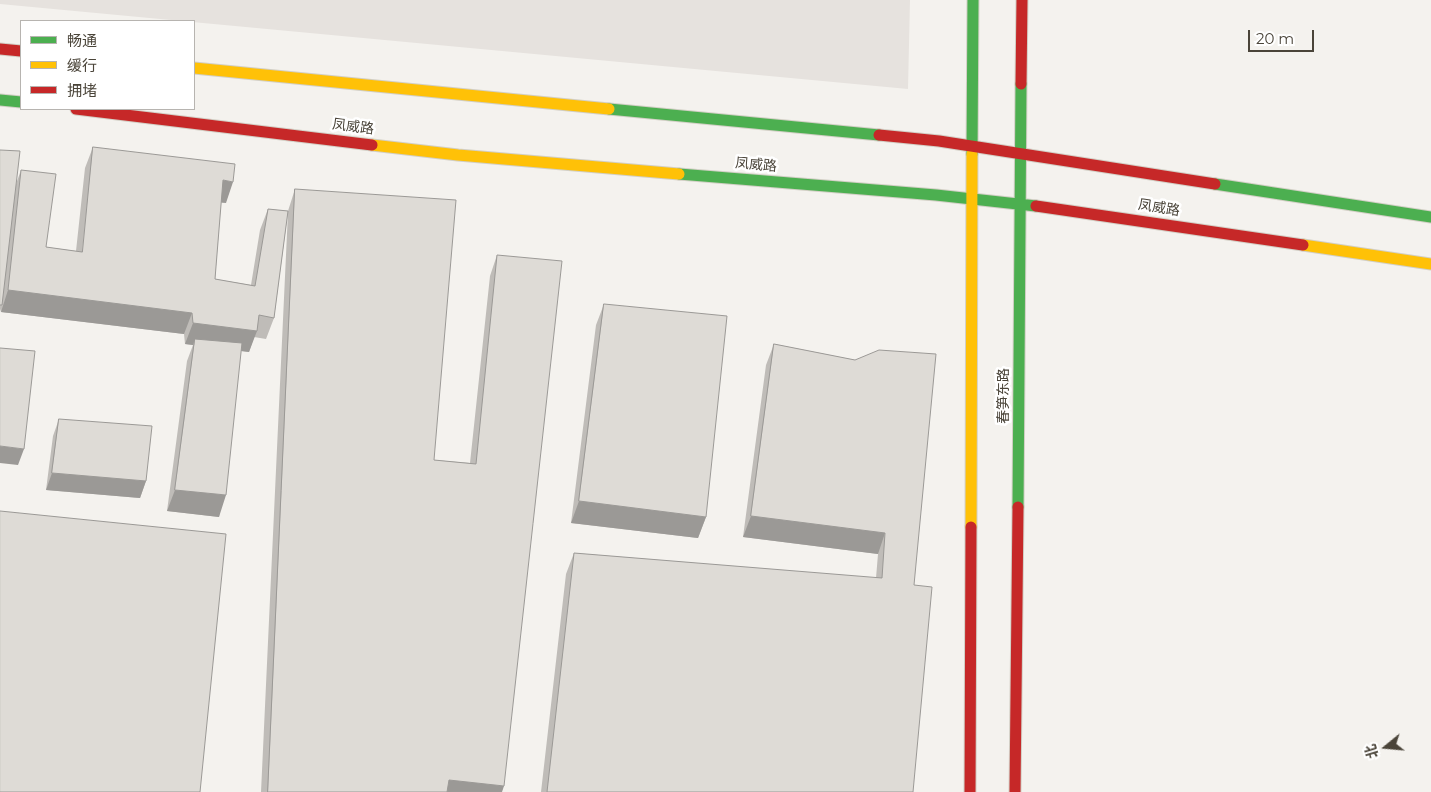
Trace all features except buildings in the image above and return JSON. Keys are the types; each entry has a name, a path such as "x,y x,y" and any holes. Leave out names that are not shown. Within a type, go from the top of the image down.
{"main road":[{"path":"970,792 973,0"},
{"name":"春笋东路","path":"1015,792 1022,0"},
{"path":"0,49 20,51"},
{"path":"195,68 929,140 1431,217"},
{"path":"0,100 20,102"},
{"name":"凤威路","path":"84,110 458,155 1020,204 1072,210 1431,264"}],"shaded area":[{"path":"0,0 910,0 908,89 195,22 195,20 171,20 0,4"}],"traffic: fast":[{"path":"972,154 973,0"},
{"path":"1018,507 1021,84"},
{"path":"0,100 20,102"},
{"path":"609,109 879,135"},
{"path":"679,174 936,195 1036,206"},
{"path":"1215,184 1431,217"}],"traffic: slow":[{"path":"195,68 609,109"},
{"path":"372,145 458,155 679,174"},
{"path":"971,527 972,154"},
{"path":"1303,245 1431,264"}],"traffic: jam":[{"path":"1021,84 1022,0"},
{"path":"0,49 20,51"},
{"path":"84,110 372,145"},
{"path":"879,135 939,141 1215,184"},
{"path":"1036,206 1303,245"},
{"path":"1015,792 1018,507"},
{"path":"970,792 971,527"}]}
